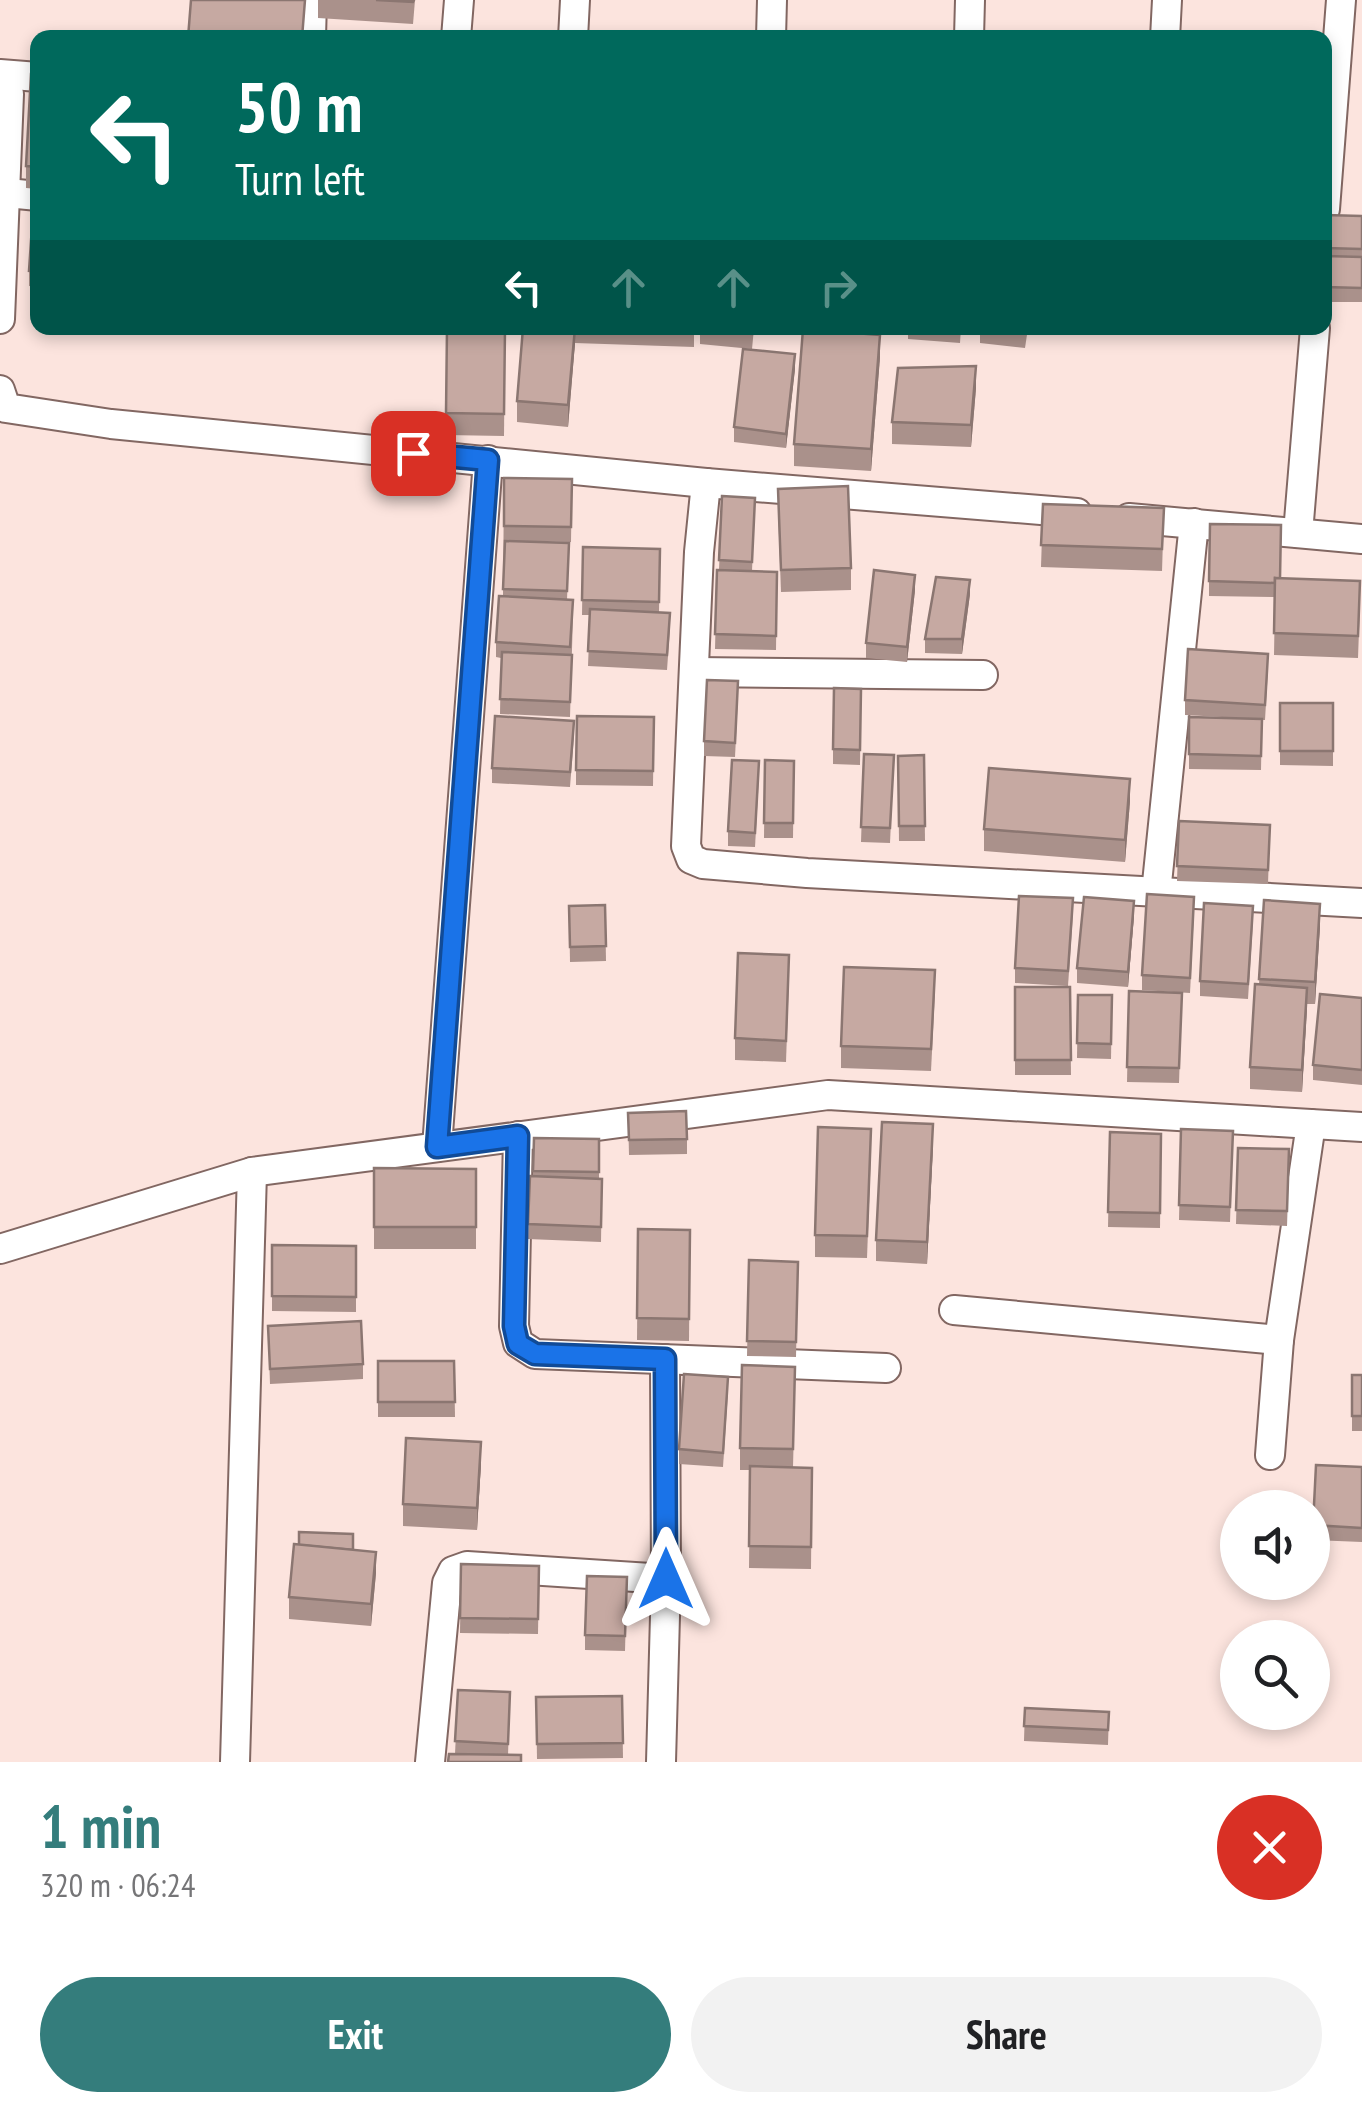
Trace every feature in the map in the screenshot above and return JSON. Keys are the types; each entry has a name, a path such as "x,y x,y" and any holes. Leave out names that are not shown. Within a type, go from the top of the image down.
{"street":[{"path":"311,30 312,0"},
{"path":"457,30 459,0"},
{"path":"573,30 574,0"},
{"path":"770,30 772,0"},
{"path":"969,30 970,0"},
{"path":"1165,30 1167,0"},
{"path":"1332,161 1340,106 1341,0"},
{"path":"0,74 30,76"},
{"path":"0,86 9,94 0,320"},
{"path":"7,193 30,195"},
{"path":"1298,533 1314,335"},
{"path":"2,406 110,424 706,483 1362,539"},
{"path":"437,1147 488,460"},
{"path":"706,483 699,552 686,846 691,859 704,864 807,872 1362,903"},
{"path":"1156,893 1194,523"},
{"path":"695,672 983,675"},
{"path":"0,1250 252,1172 828,1095 1362,1128"},
{"path":"1270,1455 1280,1340 1311,1124"},
{"path":"518,1136 514,1326 518,1344 535,1354 886,1368"},
{"path":"236,1762 252,1172"},
{"path":"954,1310 1280,1340"},
{"path":"661,1762 666,1579 665,1359"},
{"path":"430,1762 447,1583 453,1572 468,1566 666,1579"}],"building":[{"path":"191,0 305,0 303,30 189,30"},
{"path":"30,92 30,166 26,166"},
{"path":"1332,215 1362,216 1362,249 1332,248"},
{"path":"1332,256 1362,257 1362,288 1332,287"},
{"path":"447,335 505,335 504,414 446,413"},
{"path":"522,335 574,335 568,405 517,401"},
{"path":"803,335 880,335 871,449 794,444"},
{"path":"743,349 795,354 786,434 734,427"},
{"path":"976,366 971,425 892,422 898,368"},
{"path":"504,478 572,479 571,527 504,526"},
{"path":"848,486 851,568 781,570 778,489"},
{"path":"722,496 755,498 752,562 719,560"},
{"path":"1043,504 1164,508 1162,549 1041,545"},
{"path":"1210,524 1281,525 1280,579 1275,578 1275,583 1209,581"},
{"path":"505,541 569,543 567,591 503,589"},
{"path":"583,547 660,549 659,602 582,600"},
{"path":"717,570 777,572 776,636 715,634"},
{"path":"874,570 915,575 907,647 866,643"},
{"path":"936,577 970,580 962,639 925,639"},
{"path":"1275,578 1360,581 1358,636 1274,633"},
{"path":"499,596 573,600 570,647 496,642"},
{"path":"590,609 670,613 667,655 588,651"},
{"path":"1188,649 1268,654 1265,705 1185,700"},
{"path":"502,652 572,655 570,702 500,699"},
{"path":"707,680 738,681 735,743 704,741"},
{"path":"834,688 861,689 860,750 833,749"},
{"path":"1280,703 1333,703 1333,751 1280,751"},
{"path":"495,716 574,721 570,772 492,768"},
{"path":"577,716 654,717 653,771 576,770"},
{"path":"1189,717 1262,719 1261,756 1189,754"},
{"path":"864,754 894,755 890,828 861,827"},
{"path":"924,755 925,826 899,826 898,756"},
{"path":"732,760 759,761 755,833 728,831"},
{"path":"765,760 794,761 793,823 764,823"},
{"path":"989,768 1130,779 1125,840 984,829"},
{"path":"1179,821 1270,825 1268,870 1177,866"},
{"path":"1147,894 1194,897 1190,978 1142,975"},
{"path":"1019,896 1073,898 1068,971 1015,968"},
{"path":"1084,897 1134,901 1128,972 1077,968"},
{"path":"1264,900 1320,904 1315,982 1259,979"},
{"path":"1204,903 1253,906 1248,984 1200,981"},
{"path":"605,905 606,946 570,947 569,906"},
{"path":"738,953 789,955 786,1041 735,1038"},
{"path":"844,967 935,970 931,1049 841,1046"},
{"path":"1255,984 1307,988 1302,1070 1250,1067"},
{"path":"1015,987 1070,987 1071,1060 1015,1060"},
{"path":"1129,991 1182,993 1179,1068 1127,1067"},
{"path":"1320,994 1362,998 1362,1070 1313,1065"},
{"path":"1078,995 1112,995 1111,1044 1077,1043"},
{"path":"686,1111 687,1139 629,1140 628,1113"},
{"path":"882,1122 933,1124 927,1242 876,1240"},
{"path":"818,1127 871,1129 867,1236 815,1235"},
{"path":"1181,1129 1233,1131 1230,1207 1179,1205"},
{"path":"1110,1132 1161,1134 1160,1213 1108,1212"},
{"path":"534,1138 599,1139 599,1172 533,1171"},
{"path":"1238,1148 1289,1149 1287,1211 1236,1210"},
{"path":"374,1168 476,1169 476,1227 374,1227"},
{"path":"530,1176 602,1179 601,1227 528,1224"},
{"path":"638,1229 690,1230 689,1319 637,1318"},
{"path":"272,1245 356,1246 356,1297 272,1296"},
{"path":"749,1260 798,1262 796,1342 747,1341"},
{"path":"361,1321 363,1364 270,1369 268,1326"},
{"path":"378,1361 454,1361 455,1402 378,1402"},
{"path":"742,1365 795,1367 793,1449 740,1448"},
{"path":"684,1374 728,1377 723,1453 679,1449"},
{"path":"1352,1375 1362,1375 1362,1416 1352,1416"},
{"path":"406,1438 481,1442 477,1508 403,1504"},
{"path":"1316,1465 1362,1467 1362,1528 1330,1526 1330,1490 1315,1490"},
{"path":"750,1466 812,1468 811,1547 749,1546"},
{"path":"299,1532 353,1534 353,1550 299,1545"},
{"path":"294,1544 376,1552 371,1604 289,1597"},
{"path":"461,1564 539,1566 538,1619 460,1618"},
{"path":"587,1576 627,1577 625,1636 585,1635"},
{"path":"458,1690 510,1692 508,1744 455,1741"},
{"path":"622,1696 623,1743 537,1744 536,1697"},
{"path":"1025,1708 1109,1712 1108,1730 1024,1726"},
{"path":"449,1754 521,1755 521,1762 448,1762"}],"route":[{"path":"413,453 488,460 437,1147 518,1136 514,1326 518,1344 535,1354 665,1359 666,1579"}]}
